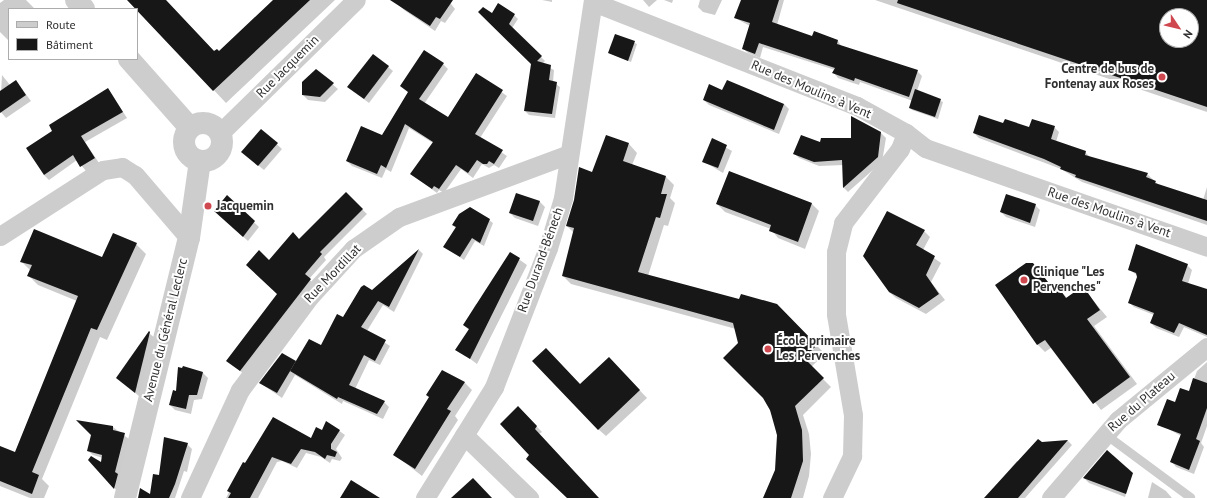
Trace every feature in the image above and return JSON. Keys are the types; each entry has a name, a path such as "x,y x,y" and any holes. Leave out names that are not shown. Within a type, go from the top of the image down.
{"street":[{"path":"76,0 83,8"},
{"name":"Rue Jacquemin","path":"220,133 356,0"},
{"name":"Rue des Moulins à Vent","path":"593,1 857,106 906,133 926,148 1207,247"},
{"name":"Rue Durand-Bénech","path":"425,498 494,386 548,248 563,198 593,1"},
{"path":"130,60 190,128"},
{"path":"206,124 220,133 222,140 218,153 207,161 194,159 185,148 186,134 190,128 206,124"},
{"path":"832,498 852,456 853,415 836,314 836,252 843,223 900,149 906,133"},
{"name":"Rue Mordillat","path":"190,498 240,390 310,296 353,249 398,217 569,154"},
{"name":"Avenue du Général Leclerc","path":"125,498 189,238 200,161"},
{"path":"1,232 103,170 122,167 135,176 189,238"},
{"name":"Rue du Plateau","path":"1051,498 1118,420 1207,347"},
{"path":"464,436 529,498"}],"lane":[{"path":"1105,434 1190,497"}],"building":[{"path":"127,0 166,0 214,51 217,49 219,51 273,0 310,0 213,91 138,12 138,8 135,8"},
{"path":"390,0 453,0 440,19 436,17 430,26"},
{"path":"741,0 779,0 772,22 812,36 814,31 838,40 837,44 918,70 909,97 855,78 854,81 832,73 835,68 759,43 755,54 742,49 750,23 734,18"},
{"name":"Centre de bus de Fontenay aux Roses","path":"898,0 1207,0 1207,107 897,3"},
{"path":"498,3 515,14 509,24 542,56 537,61 551,65 549,80 557,82 552,114 524,111 531,64 478,12 483,7 492,13"},
{"path":"615,34 635,41 628,61 608,53"},
{"path":"424,50 444,63 419,99 448,117 476,73 503,90 475,134 503,150 494,164 489,161 487,164 483,164 477,160 468,173 456,165 439,189 434,186 432,189 410,174 433,142 405,124 386,168 381,165 377,174 346,161 361,126 382,135 408,92 400,86"},
{"path":"373,54 389,66 364,99 347,87"},
{"path":"316,69 334,83 320,97 302,95 302,82"},
{"path":"16,80 26,95 0,113 0,91"},
{"path":"727,80 784,104 774,130 703,100 709,84 722,90"},
{"path":"108,88 123,112 81,136 95,158 80,167 73,155 44,175 26,148 52,131 49,125"},
{"path":"915,89 941,99 935,117 909,108"},
{"path":"979,115 1003,123 1005,119 1029,127 1032,119 1055,126 1051,139 1086,151 1085,155 1148,173 1146,177 1156,181 1155,183 1207,200 1207,221 1075,177 1076,175 1060,169 1061,167 1044,159 973,133"},
{"path":"851,116 881,132 878,157 843,188 842,160 814,162 793,154 801,135 820,142 821,138 851,138"},
{"path":"261,129 278,143 258,166 241,152"},
{"path":"606,135 629,143 623,161 666,176 661,194 667,194 660,218 656,217 638,272 739,299 741,294 777,304 817,345 804,358 824,378 795,406 802,430 803,461 791,498 763,498 775,470 777,435 770,410 763,398 723,358 738,343 733,323 562,276 574,228 566,226 574,200 579,167 592,172"},
{"path":"712,138 727,145 718,168 702,162"},
{"path":"729,171 812,203 798,242 769,231 771,225 716,204"},
{"path":"346,192 363,209 320,252 322,254 305,274 311,279 240,371 226,361 277,294 246,265 259,250 269,260 293,232 299,239"},
{"path":"516,193 540,201 533,221 509,213"},
{"path":"1006,194 1036,204 1030,223 1000,212"},
{"path":"227,195 255,221 243,237 214,211"},
{"path":"470,207 490,219 480,243 472,238 460,257 443,247 456,227 452,225 459,214"},
{"path":"887,211 925,230 916,245 935,256 926,275 939,294 919,308 889,292 863,256"},
{"path":"34,229 102,257 113,233 137,243 97,330 91,328 32,472 39,475 32,494 0,481 0,446 15,452 78,296 27,276 32,265 20,262"},
{"path":"1136,244 1188,264 1182,281 1207,289 1207,335 1179,323 1174,333 1150,323 1154,313 1128,303 1137,277 1136,273 1128,270"},
{"path":"419,249 389,307 378,301 361,327 386,340 375,361 364,355 349,385 385,401 377,414 338,397 337,399 290,371 309,339 321,345 337,314 343,317 361,287 364,285 372,290"},
{"path":"510,252 520,258 470,359 455,350 469,329 463,325"},
{"path":"1026,263 1033,263 1052,287 1056,284 1066,298 1083,286 1100,310 1087,319 1130,377 1093,404 1045,340 1037,345 995,285"},
{"path":"149,331 150,332 135,393 116,378"},
{"path":"546,348 580,384 609,357 640,390 598,430 532,361"},
{"path":"282,353 296,361 277,393 259,383"},
{"path":"183,366 203,372 197,395 189,395 186,409 169,405 173,390 176,391 178,367 182,368"},
{"path":"442,370 465,382 447,409 451,411 415,469 393,455 429,397 426,395"},
{"path":"1193,378 1207,383 1207,408 1196,439 1200,441 1189,470 1170,462 1181,434 1157,425 1167,399 1175,402 1180,388 1189,391"},
{"path":"518,406 537,426 535,429 599,498 567,498 526,459 529,455 500,424"},
{"path":"273,417 311,438 316,427 322,430 326,421 340,430 331,444 331,449 337,452 335,457 327,455 325,459 315,452 301,449 291,464 272,457 250,498 228,498 231,493 227,491 243,462 245,463"},
{"path":"76,420 113,426 113,430 125,433 115,472 118,474 114,489 88,460 91,456 101,462 102,455 87,451 91,435"},
{"path":"164,437 188,443 175,484 169,498 138,498 140,488 150,494 153,474 159,475"},
{"path":"1038,439 1042,442 1068,440 1018,498 984,498"},
{"path":"1107,450 1133,473 1126,494 1083,478"},
{"path":"473,478 492,498 451,498"},
{"path":"351,480 380,498 340,498"}],"place":[{"name":"Centre de bus de Fontenay aux Roses","path":"1162,77"},
{"name":"Jacquemin","path":"208,206"},
{"name":"Clinique \"Les Pervenches\"","path":"1024,280"},
{"name":"École primaire Les Pervenches","path":"768,349"}]}
